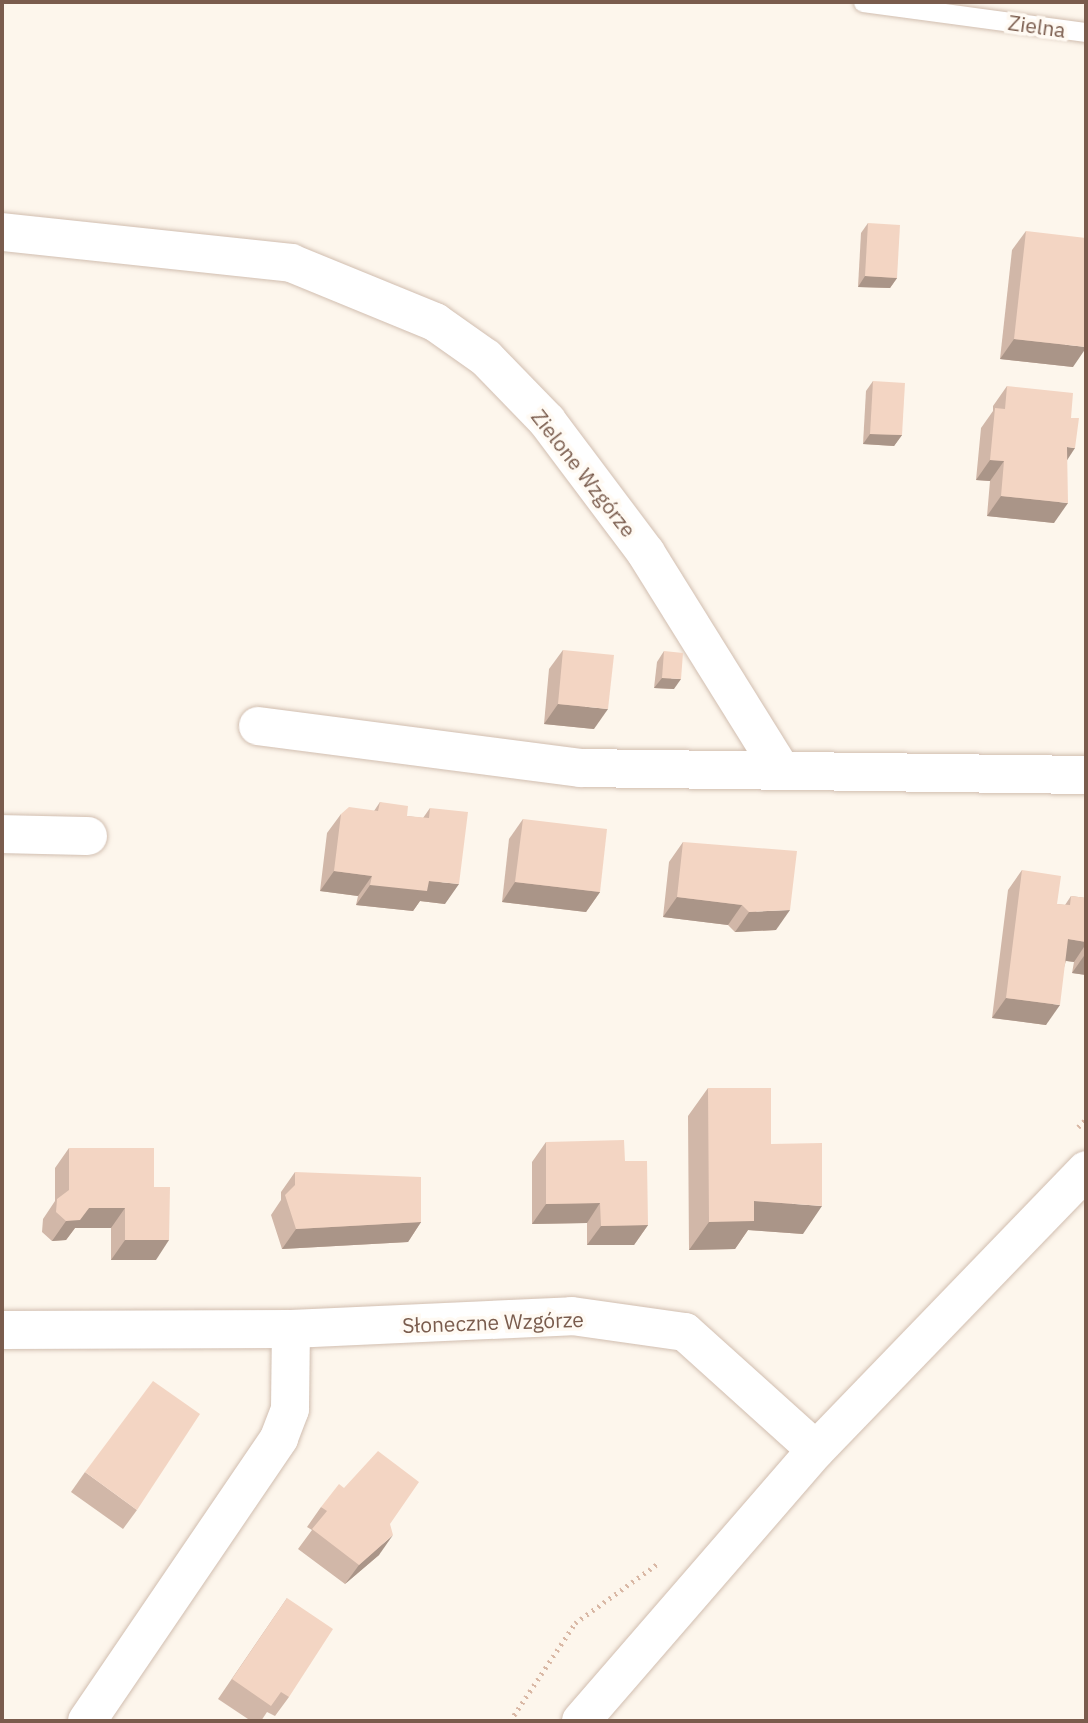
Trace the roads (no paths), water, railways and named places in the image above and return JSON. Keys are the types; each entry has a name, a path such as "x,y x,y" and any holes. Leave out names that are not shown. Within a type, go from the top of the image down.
{"street":[{"name":"Zielone Wzgórze","path":"2,232 291,263 435,322 486,358 547,421 646,554 780,768"},
{"path":"258,726 580,768 780,768 1086,775"},
{"path":"2,834 88,835"},
{"path":"582,1721 816,1450 1086,1170"},
{"name":"Słoneczne Wzgórze","path":"2,1331 291,1329 572,1316 685,1332 816,1450"},
{"path":"87,1721 279,1438 290,1409 291,1329"}],"lane":[{"name":"Zielna","path":"863,2 1086,32"}]}
